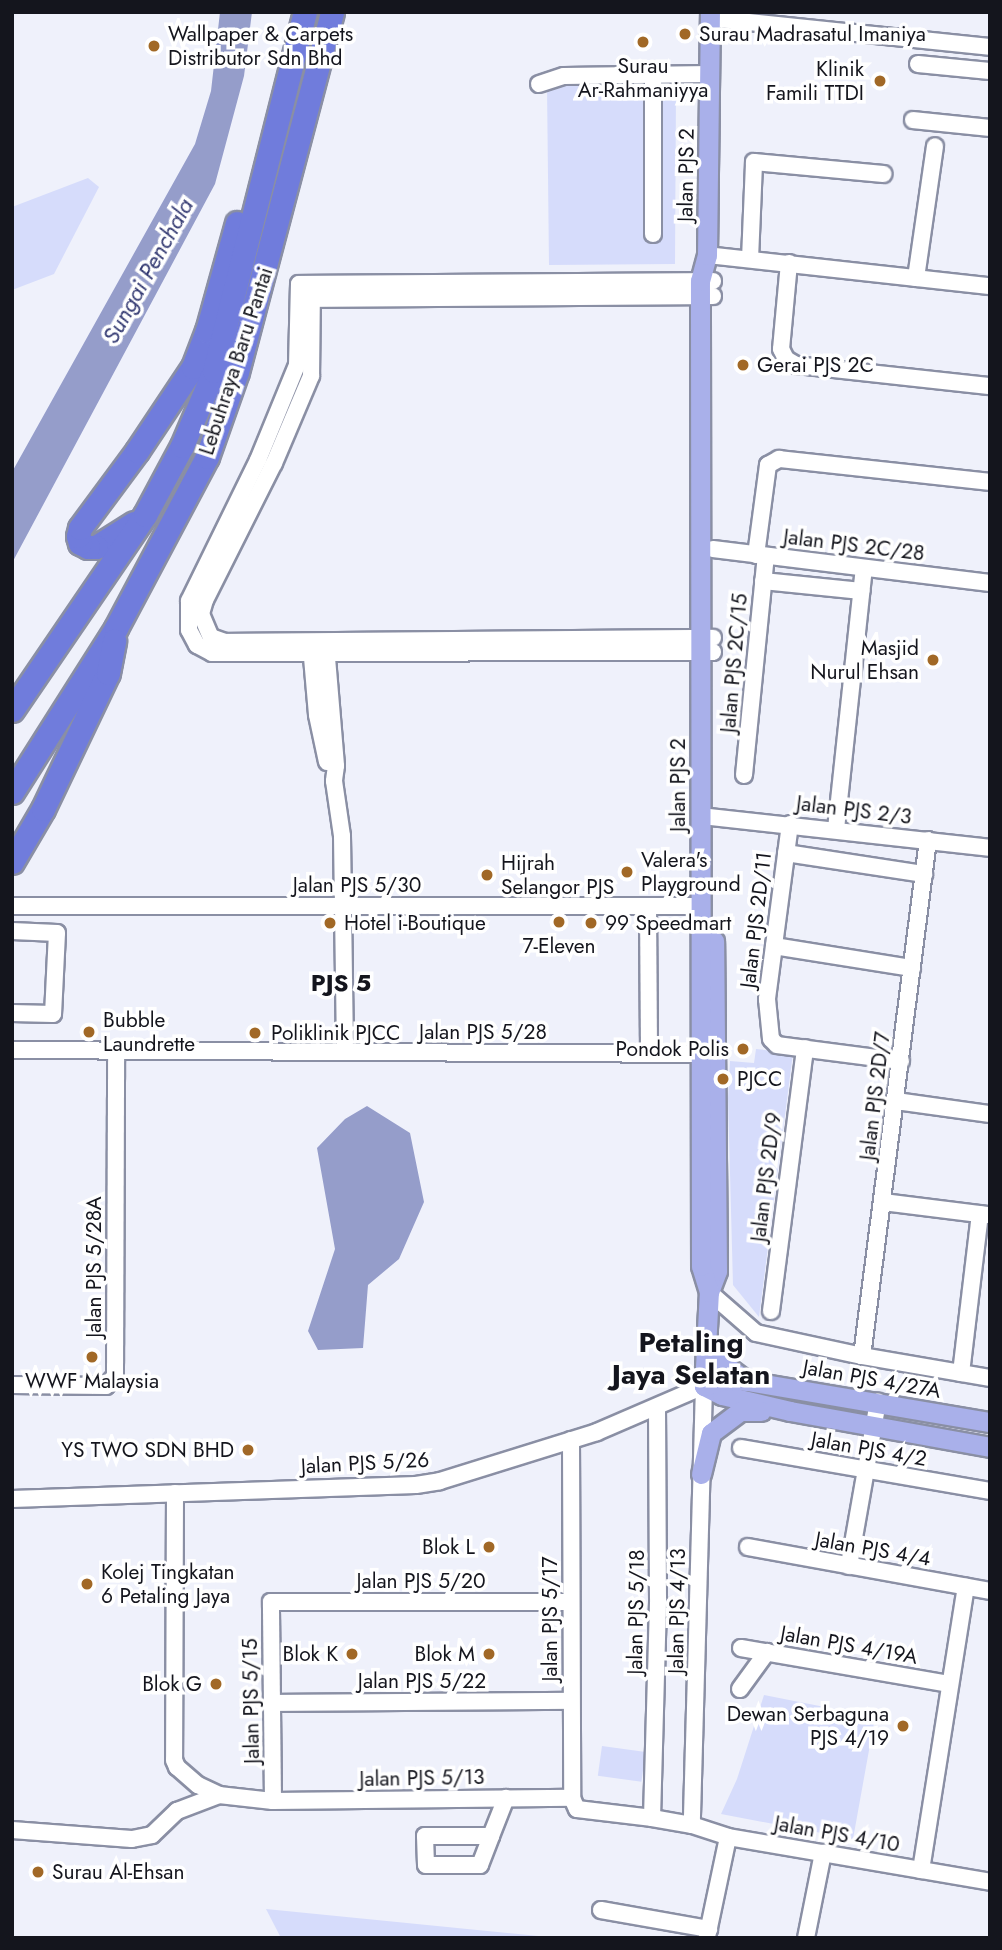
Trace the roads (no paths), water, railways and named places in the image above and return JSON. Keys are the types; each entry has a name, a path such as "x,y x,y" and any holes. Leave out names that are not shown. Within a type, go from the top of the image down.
{"highway":[{"name":"Lebuhraya Baru Pantai","path":"12,710 145,516 182,446 214,371 302,12"},
{"path":"145,516 96,547 88,547 78,536 80,528 130,462 193,367 207,331 302,12"},
{"name":"Lebuhraya Baru Pantai","path":"12,792 117,628 207,457 237,372 332,12"},
{"path":"12,862 43,809 108,673 117,628"}],"main road":[{"name":"Jalan PJS 2","path":"703,1392 709,1292 701,1266 701,906 707,816 706,289 710,15"},
{"name":"Jalan PJS 2","path":"706,289 713,550 707,645"},
{"path":"707,816 717,1270 709,1292"},
{"path":"706,1341 721,1362 747,1381"},
{"name":"Jalan PJS 4/27A","path":"703,1392 724,1380 747,1381 990,1422"},
{"path":"703,1392 790,1411 990,1447"},
{"path":"701,1474 710,1433 732,1416 740,1411 790,1411"}],"street":[{"path":"710,15 990,47"},
{"path":"918,64 990,71"},
{"path":"539,84 564,76 710,74"},
{"path":"653,75 653,234"},
{"path":"913,120 990,128"},
{"path":"916,278 935,146"},
{"path":"750,259 754,162 883,174"},
{"path":"707,255 990,286"},
{"path":"789,263 781,349 786,359 796,365 990,386"},
{"path":"706,289 307,294 296,365 258,460 188,601 189,630 197,645 212,653 318,648 707,645"},
{"name":"Jalan PJS 2C/15","path":"744,775 763,581 761,555 768,465 779,459 990,482"},
{"name":"Jalan PJS 2C/28","path":"713,550 990,583"},
{"path":"836,829 864,568"},
{"path":"763,581 861,591"},
{"path":"318,648 342,836 345,1052"},
{"name":"Jalan PJS 2/3","path":"707,816 990,848"},
{"name":"Jalan PJS 2D/11","path":"790,824 774,946 768,1021 771,1039 777,1045 804,1048"},
{"name":"Jalan PJS 2D/7","path":"862,1356 928,840"},
{"path":"786,853 924,874"},
{"name":"Jalan PJS 5/30","path":"12,906 701,906"},
{"path":"648,906 649,1054"},
{"path":"12,931 57,933 53,1014 12,1013"},
{"path":"774,946 912,968"},
{"path":"804,1048 901,1061"},
{"name":"Jalan PJS 2D/9","path":"771,1311 804,1048"},
{"name":"Jalan PJS 5/28","path":"12,1050 701,1054"},
{"name":"Jalan PJS 5/28A","path":"12,1385 106,1386 115,1376 116,1051"},
{"path":"896,1101 990,1114"},
{"path":"883,1202 985,1215 961,1373"},
{"path":"709,1292 756,1333 862,1356 990,1378"},
{"name":"Jalan PJS 5/26","path":"12,1499 115,1498 175,1493 416,1485 440,1481 571,1440 703,1392"},
{"name":"Jalan PJS 4/13","path":"685,1824 703,1392"},
{"path":"849,1566 878,1402"},
{"name":"Jalan PJS 5/18","path":"652,1818 658,1598 657,1408"},
{"name":"Jalan PJS 5/17","path":"571,1440 572,1798"},
{"name":"Jalan PJS 4/2","path":"741,1448 990,1491"},
{"path":"175,1493 174,1759 177,1767 198,1785 219,1795"},
{"name":"Jalan PJS 4/4","path":"748,1548 990,1591"},
{"path":"921,1870 966,1587"},
{"name":"Jalan PJS 5/20","path":"271,1602 571,1602"},
{"name":"Jalan PJS 5/15","path":"271,1602 274,1801"},
{"name":"Jalan PJS 4/19A","path":"741,1648 950,1684"},
{"path":"740,1689 767,1652"},
{"name":"Jalan PJS 5/22","path":"273,1703 571,1701"},
{"path":"12,1830 132,1839 152,1835 177,1811 219,1795"},
{"name":"Jalan PJS 5/13","path":"219,1795 274,1801 572,1798"},
{"path":"491,1836 506,1798"},
{"name":"Jalan PJS 4/10","path":"572,1798 577,1809 652,1818 685,1824 728,1837 990,1882"},
{"path":"601,1910 708,1933 728,1837"},
{"path":"806,1938 823,1853"}],"water":[{"name":"Sungai Penchala","path":"220,12 252,12 244,76 215,184 12,563 12,472 195,144 211,91"},
{"path":"367,1106 410,1133 424,1202 399,1259 368,1285 363,1348 318,1350 308,1331 335,1249 317,1148 345,1119"}],"place":[{"name":"Surau Madrasatul Imaniya","path":"685,34"},
{"name":"Surau Ar-Rahmaniyya","path":"643,42"},
{"name":"Wallpaper & Carpets Distributor Sdn Bhd","path":"154,46"},
{"name":"Klinik Famili TTDI","path":"880,81"},
{"name":"Gerai PJS 2C","path":"743,365"},
{"name":"Masjid Nurul Ehsan","path":"933,660"},
{"name":"Valera's Playground","path":"627,872"},
{"name":"Hijrah Selangor PJS","path":"487,875"},
{"name":"7-Eleven","path":"559,922"},
{"name":"Hotel i-Boutique","path":"330,923"},
{"name":"99 Speedmart","path":"591,923"},
{"name":"Bubble Laundrette","path":"89,1032"},
{"name":"Poliklinik PJCC","path":"255,1033"},
{"name":"Pondok Polis","path":"743,1049"},
{"name":"PJCC","path":"723,1079"},
{"name":"WWF Malaysia","path":"92,1357"},
{"name":"YS TWO SDN BHD","path":"248,1450"},
{"name":"Blok L","path":"489,1547"},
{"name":"Kolej Tingkatan 6 Petaling Jaya","path":"87,1584"},
{"name":"Blok K","path":"352,1654"},
{"name":"Blok M","path":"489,1654"},
{"name":"Blok G","path":"216,1684"},
{"name":"Dewan Serbaguna PJS 4/19","path":"903,1726"},
{"name":"Surau Al-Ehsan","path":"38,1872"}],"district":[{"name":"PJS 5","path":"341,983"},
{"name":"Petaling Jaya Selatan","path":"691,1359"}]}
